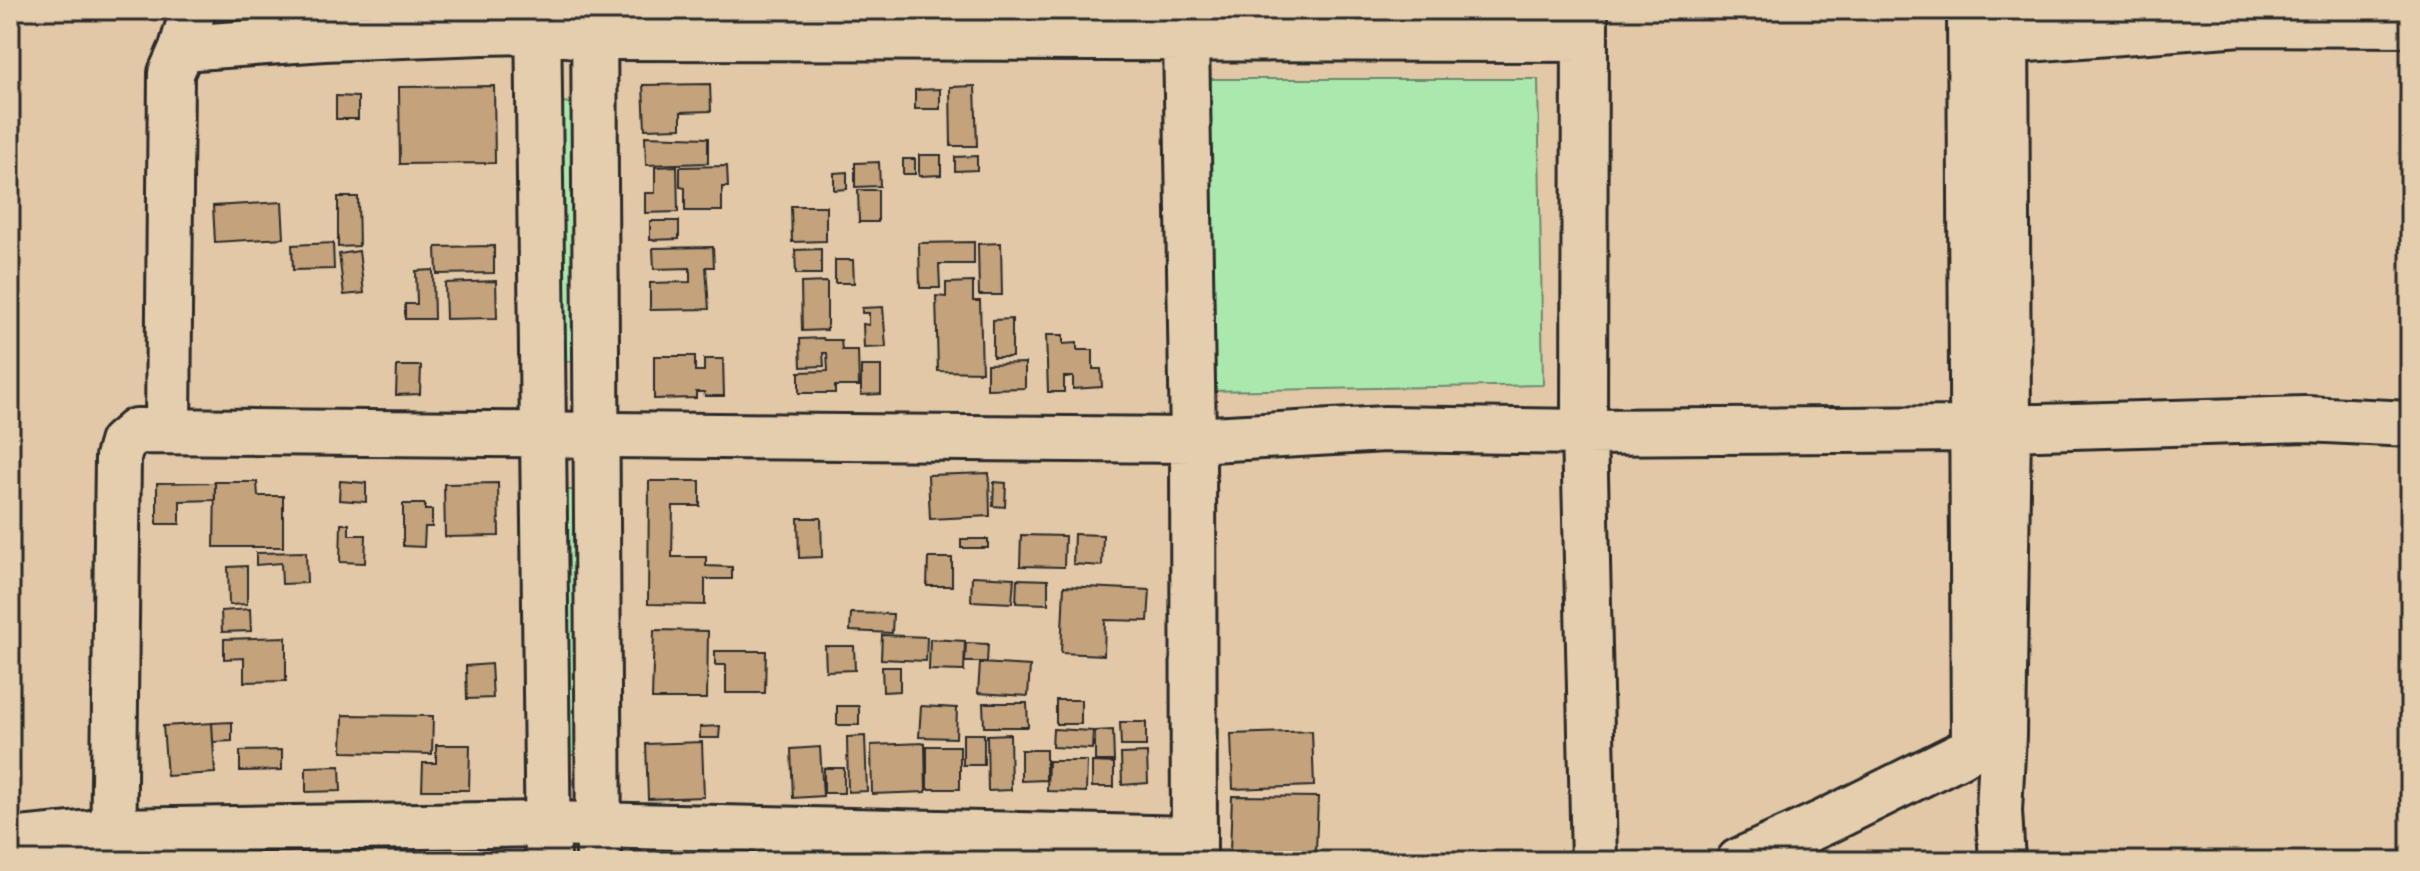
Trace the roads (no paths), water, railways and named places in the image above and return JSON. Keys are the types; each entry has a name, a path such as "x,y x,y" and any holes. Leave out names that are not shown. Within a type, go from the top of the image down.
{"street":[{"path":"538,20 548,843"},
{"path":"168,430 171,73 187,29 324,38 538,20 594,24 1186,38 1585,25 1584,432 1594,861"},
{"path":"594,24 599,844"},
{"path":"2002,861 1999,811 2004,720 1990,429 1988,26 2410,24"},
{"path":"10,841 113,846 548,843 1194,850 1193,440 1186,38"},
{"path":"113,846 118,457 122,443 136,431 1193,440 1385,429 1584,432 1990,429 2306,419 2410,424"},
{"path":"1990,429 1974,748 1999,811"},
{"path":"1739,861 1974,748"}]}
